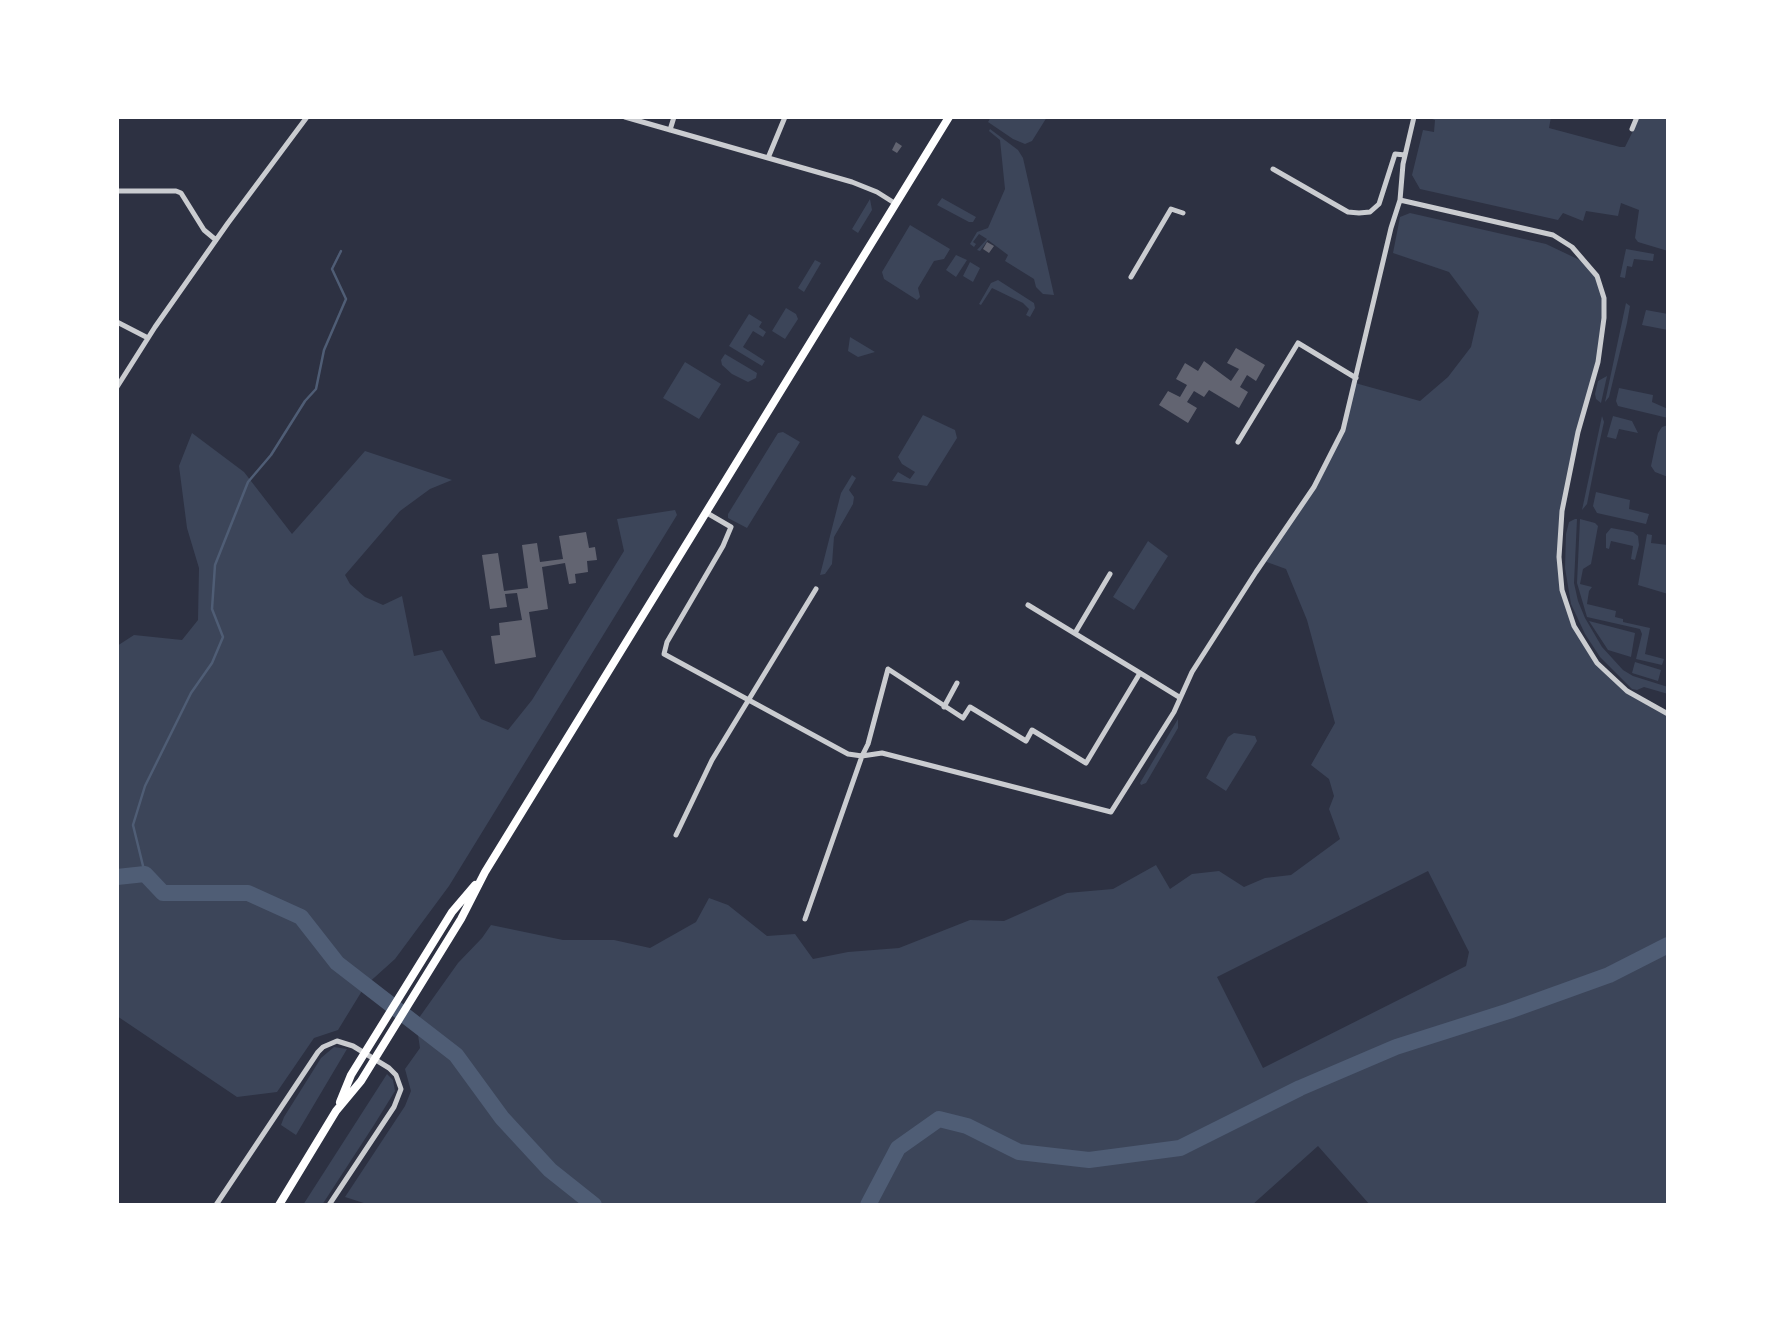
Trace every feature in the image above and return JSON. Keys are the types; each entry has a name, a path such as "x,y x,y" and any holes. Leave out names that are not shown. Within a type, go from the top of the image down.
{"main road":[{"path":"279,1205 336,1111 361,1081 461,919 485,872 949,117"},
{"path":"336,1111 351,1075 452,912 485,872"}],"street":[{"path":"117,387 216,240 307,117"},
{"path":"625,117 852,182 877,192 896,204"},
{"path":"670,130 674,117"},
{"path":"768,158 785,117"},
{"path":"707,513 732,527 667,642 664,654 848,754 862,756 881,753 1111,812 1174,712 1179,697 1249,583 1314,487 1343,430 1400,200 1405,155 1414,117"},
{"path":"1632,129 1637,117"},
{"path":"1273,169 1348,212 1370,212 1379,204 1395,154 1405,155"},
{"path":"117,191 181,193 204,230 216,240"},
{"path":"1400,200 1562,239 1582,256 1597,276 1604,298 1604,318 1598,362 1578,432 1562,511 1559,558 1562,590 1574,626 1597,663 1627,691 1668,714"},
{"path":"1130,277 1171,209 1183,213"},
{"path":"117,322 148,338"},
{"path":"1238,442 1298,343 1356,378"},
{"path":"1075,634 1110,574"},
{"path":"676,835 712,760 816,589"},
{"path":"1028,605 1179,697"},
{"path":"805,919 878,712 888,669 963,718 970,707 1026,741 1032,730 1086,763 1140,673"},
{"path":"944,707 957,683"},
{"path":"216,1205 318,1052 337,1041 353,1046 389,1068 396,1075 401,1090 394,1107 329,1205"}],"shaded area":[{"path":"991,117 1047,117 1032,141 1025,144 988,122"},
{"path":"1426,117 1551,117 1549,128 1625,147 1639,119 1668,117 1668,251 1638,242 1635,238 1639,210 1621,203 1618,216 1586,211 1583,221 1563,213 1558,220 1420,189 1412,175 1423,130 1434,132 1435,120"},
{"path":"990,129 1018,150 1023,158 1054,295 1043,294 1036,287 1034,279 1005,261 1008,255 988,240 980,251 977,250 987,239 979,234 973,242 976,244 974,247 970,244 977,232 988,228 1005,189 1000,140"},
{"path":"942,198 976,217 973,222 937,205"},
{"path":"870,199 872,210 858,233 852,229"},
{"path":"1410,213 1546,244 1588,264 1602,290 1602,339 1568,480 1560,537 1562,590 1574,626 1590,654 1618,684 1668,714 1668,1205 1370,1205 1318,1146 1252,1205 370,1205 345,1197 405,1106 411,1091 405,1069 420,1048 416,1022 458,963 491,925 563,940 614,940 650,948 696,922 709,898 728,905 767,936 795,934 813,959 848,952 899,948 970,920 1004,921 1067,893 1113,889 1156,865 1170,889 1192,874 1219,871 1244,887 1265,878 1291,875 1340,839 1329,809 1334,796 1329,779 1311,765 1335,723 1307,620 1286,569 1264,561 1314,487 1343,430 1355,383 1420,401 1448,377 1471,347 1479,312 1449,272 1393,253 1400,217","holes":["1428,871 1469,952 1466,966 1263,1068 1217,977"]},
{"path":"910,225 950,249 944,259 934,261 918,288 920,297 917,300 884,279 882,272"},
{"path":"1626,249 1654,254 1653,261 1634,259 1632,267 1627,266 1625,278 1620,277"},
{"path":"956,255 967,260 956,277 946,270"},
{"path":"815,260 821,263 804,292 798,288"},
{"path":"970,262 980,268 973,282 963,276"},
{"path":"998,280 1034,303 1035,308 1030,317 1026,315 1029,309 1023,303 992,288 981,305 979,304 991,283"},
{"path":"1626,303 1630,306 1627,323 1609,397 1605,402"},
{"path":"786,308 796,314 798,319 785,339 772,331"},
{"path":"1646,310 1668,314 1668,330 1642,325"},
{"path":"749,314 762,322 759,327 766,332 763,337 753,331 743,347 765,361 762,366 729,346"},
{"path":"850,337 875,352 858,357 848,351"},
{"path":"725,354 757,373 756,378 748,382 732,374 722,365 721,360"},
{"path":"685,362 721,384 699,419 663,398"},
{"path":"1607,376 1601,403 1595,394 1598,381"},
{"path":"1619,388 1653,395 1652,402 1668,409 1668,418 1618,406 1616,401"},
{"path":"923,415 955,430 957,438 927,486 892,481 898,472 910,479 915,472 902,464 898,457"},
{"path":"1602,416 1604,422 1587,504 1582,510"},
{"path":"1613,416 1632,421 1638,433 1619,429 1616,439 1607,437"},
{"path":"1668,425 1668,477 1655,472 1651,466 1658,433 1662,427"},
{"path":"783,432 800,442 747,528 728,518 728,514 778,433"},
{"path":"192,433 244,472 292,534 365,451 452,480 430,489 400,511 345,575 350,584 365,597 383,605 402,596 414,656 442,650 481,719 508,730 532,700 624,551 617,519 675,510 677,515 449,886 395,959 365,986 338,1030 314,1038 277,1092 237,1097 117,1016 117,646 134,635 182,640 198,620 199,568 187,528 179,466"},
{"path":"852,475 856,478 849,490 854,497 853,504 834,537 832,564 825,574 820,575 841,493"},
{"path":"1596,492 1630,500 1629,509 1649,514 1646,524 1597,513 1593,506"},
{"path":"1575,519 1574,583 1585,618 1602,647 1623,670 1668,687 1668,694 1644,687 1632,689 1600,657 1585,634 1571,604 1565,568 1566,534 1569,522"},
{"path":"1580,519 1598,526 1591,564 1583,569 1580,584 1592,587 1587,604 1616,611 1615,617 1623,619 1623,622 1650,628 1645,654 1664,659 1662,665 1636,659 1642,634 1640,629 1587,617 1577,583"},
{"path":"1611,528 1633,532 1638,536 1639,545 1635,560 1631,559 1633,546 1611,541 1609,549 1606,548 1606,534"},
{"path":"1647,534 1652,535 1651,543 1668,545 1668,594 1638,585"},
{"path":"1148,541 1168,556 1134,610 1113,597"},
{"path":"1589,621 1635,633 1631,657 1608,650"},
{"path":"1635,662 1661,670 1658,681 1632,673"},
{"path":"1178,719 1178,728 1146,783 1141,785 1140,783"},
{"path":"1234,733 1255,736 1257,741 1226,791 1206,778 1228,737"},
{"path":"334,1047 347,1049 296,1135 281,1125 284,1117 321,1058"},
{"path":"387,1074 393,1080 395,1091 374,1125 322,1205 303,1205"}],"building":[{"path":"896,142 902,146 897,153 892,150"},
{"path":"987,242 994,246 989,253 983,249"},
{"path":"1236,348 1265,365 1256,381 1247,375 1240,387 1248,392 1239,408 1209,390 1204,397 1194,391 1187,402 1197,408 1188,423 1159,405 1168,391 1180,397 1187,385 1176,379 1185,363 1198,371 1204,361 1231,381 1239,369 1227,363"},
{"path":"586,532 589,548 595,547 597,560 587,561 588,572 575,574 576,583 569,584 565,563 542,567 548,609 529,612 536,657 495,664 491,636 500,635 499,623 522,620 517,593 505,594 507,607 490,609 482,555 498,553 504,591 528,588 522,545 537,543 540,562 563,559 559,536"}],"waterway":[{"path":"145,874 133,825 145,786 191,693 212,663 223,637 212,609 215,565 248,482 271,455 305,401 316,389 324,350 346,299 332,269 341,251"},
{"path":"117,877 145,874 163,893 248,893 301,917 337,963 456,1055 502,1118 550,1170 594,1205"},
{"path":"868,1205 898,1148 939,1119 967,1126 1019,1152 1089,1160 1180,1148 1300,1088 1396,1047 1609,975 1668,945"}]}
